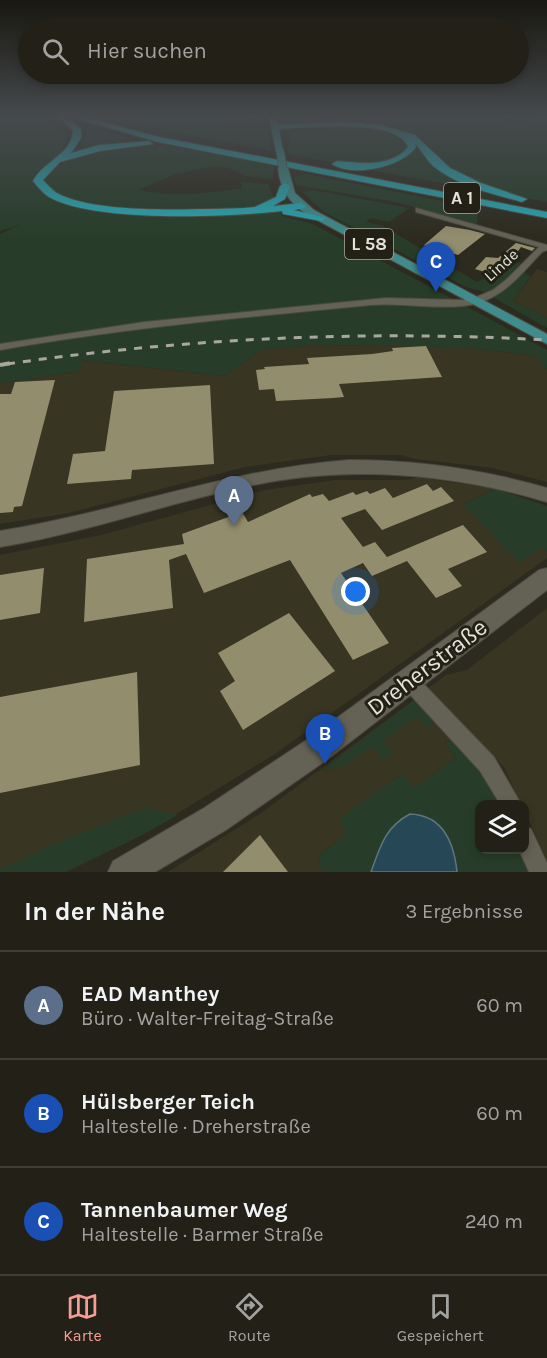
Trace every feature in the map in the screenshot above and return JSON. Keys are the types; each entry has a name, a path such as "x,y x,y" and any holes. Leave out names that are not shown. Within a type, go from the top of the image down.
{"highway":[{"path":"62,157 39,176 40,186 60,200 76,205 163,213 300,205"},
{"path":"57,161 71,157"},
{"name":"A 1","path":"246,157 547,215"},
{"name":"A 1","path":"281,157 547,207"},
{"path":"293,159 375,165 401,157"},
{"path":"429,157 451,173 490,189 536,202"},
{"path":"262,208 280,199 285,186"},
{"path":"262,208 318,217"}],"main road":[{"path":"281,157 285,186"},
{"name":"L 58","path":"285,186 300,205 318,217 547,340"}],"street":[{"name":"Linde","path":"419,210 547,247"},
{"name":"Linde","path":"0,347 115,330 395,300 447,306 488,297 505,287 539,250 547,247"},
{"path":"0,539 72,526 230,484 333,467 366,466 441,470 508,483 547,495"},
{"name":"Dreherstraße","path":"124,872 224,813 409,681 547,577"},
{"path":"409,681 487,764 509,800"},
{"path":"529,846 540,872"}],"shaded area":[{"path":"537,269 547,272 547,318 513,301"},
{"path":"318,345 464,347 537,356 547,369 547,482 493,468 415,459 401,455 331,455 245,467 69,513 0,524 0,383 80,371 82,360 224,376 263,349"},
{"path":"418,477 496,489 463,504 542,547 547,551 547,558 275,754 142,835 66,872 0,872 0,555 101,535 265,490 335,480 408,480"},
{"path":"547,608 547,861 529,821 529,800 519,800 504,767 426,690 446,675 467,670"},
{"path":"414,700 455,739 445,743 456,758 413,789 402,774 339,819 347,834 321,853 318,864 324,872 168,872 261,813"}],"green space":[{"path":"0,157 60,157 57,166 76,157 231,157 274,165 274,175 270,179 246,176 231,169 214,166 176,174 138,190 190,194 242,188 241,182 268,184 282,216 313,224 547,350 547,369 537,356 464,347 318,345 263,349 224,376 83,360 80,371 0,383 0,234 20,225 0,231"},
{"path":"302,157 398,157 386,162 370,164"},
{"path":"427,157 438,167 464,181 501,194 354,167 380,166 405,158"},
{"path":"437,157 547,157 547,202 507,193 480,183"},
{"path":"306,174 477,208 477,224 395,202 296,185 294,177"},
{"path":"313,190 409,208 389,222 371,218 366,222 383,226 477,282 520,262 526,274 531,276 513,301 547,318 547,328 482,291 466,287 324,212 302,192"},
{"path":"496,489 547,506 547,551 542,547 520,563 463,504"},
{"path":"414,700 429,713 433,723 428,729 417,717 383,740 393,753 383,760 374,746 345,765 322,770"},
{"path":"455,739 501,800 475,800 475,854 524,854 532,872 324,872 318,864 321,853 347,834 338,819 402,774 414,788 456,758 445,743"},
{"path":"145,808 178,815 66,872 0,872 0,869 54,844"}],"water":[{"path":"410,814 431,819 445,832 453,851 457,872 371,872 389,831"}],"building":[{"path":"446,226 485,234 458,255 424,245"},
{"path":"516,243 535,248 532,251 521,247 508,265 502,263 491,274 475,269 486,257 498,258"},
{"path":"426,346 442,377 339,384 344,397 333,398 276,401 274,389 259,390 256,370 265,369 264,367 309,364 307,358 372,354 393,351 392,348"},
{"path":"55,380 22,506 14,507 13,512 0,513 0,394 11,394 15,382"},
{"path":"210,385 214,464 132,470 131,479 67,484 73,454 105,451 114,391"},
{"path":"427,484 433,491 441,487 454,501 382,530 365,509 341,518 363,547 375,542 387,557 463,525 487,552 448,569 462,586 436,598 407,561 372,576 363,563 341,573 389,643 353,660 290,560 204,593 186,554 169,560 173,608 84,622 87,559 184,544 182,534 242,512 248,522 310,494 312,497 323,494 329,501 353,492 356,495 367,491 370,494 385,488 393,498"},
{"path":"44,568 40,613 0,620 0,575"},
{"path":"289,613 335,671 243,730 220,691 235,681 218,653"},
{"path":"137,672 140,765 0,793 0,697"},
{"path":"260,835 288,872 223,872"}],"railway":[{"path":"7,364 142,348 277,338 412,336 547,340"},
{"path":"0,365 17,362"}],"place":[{"name":"Tannenbaumer Weg","path":"436,292"},
{"name":"EAD Manthey","path":"234,526"},
{"name":"Hülsberger Teich","path":"325,764"}]}
